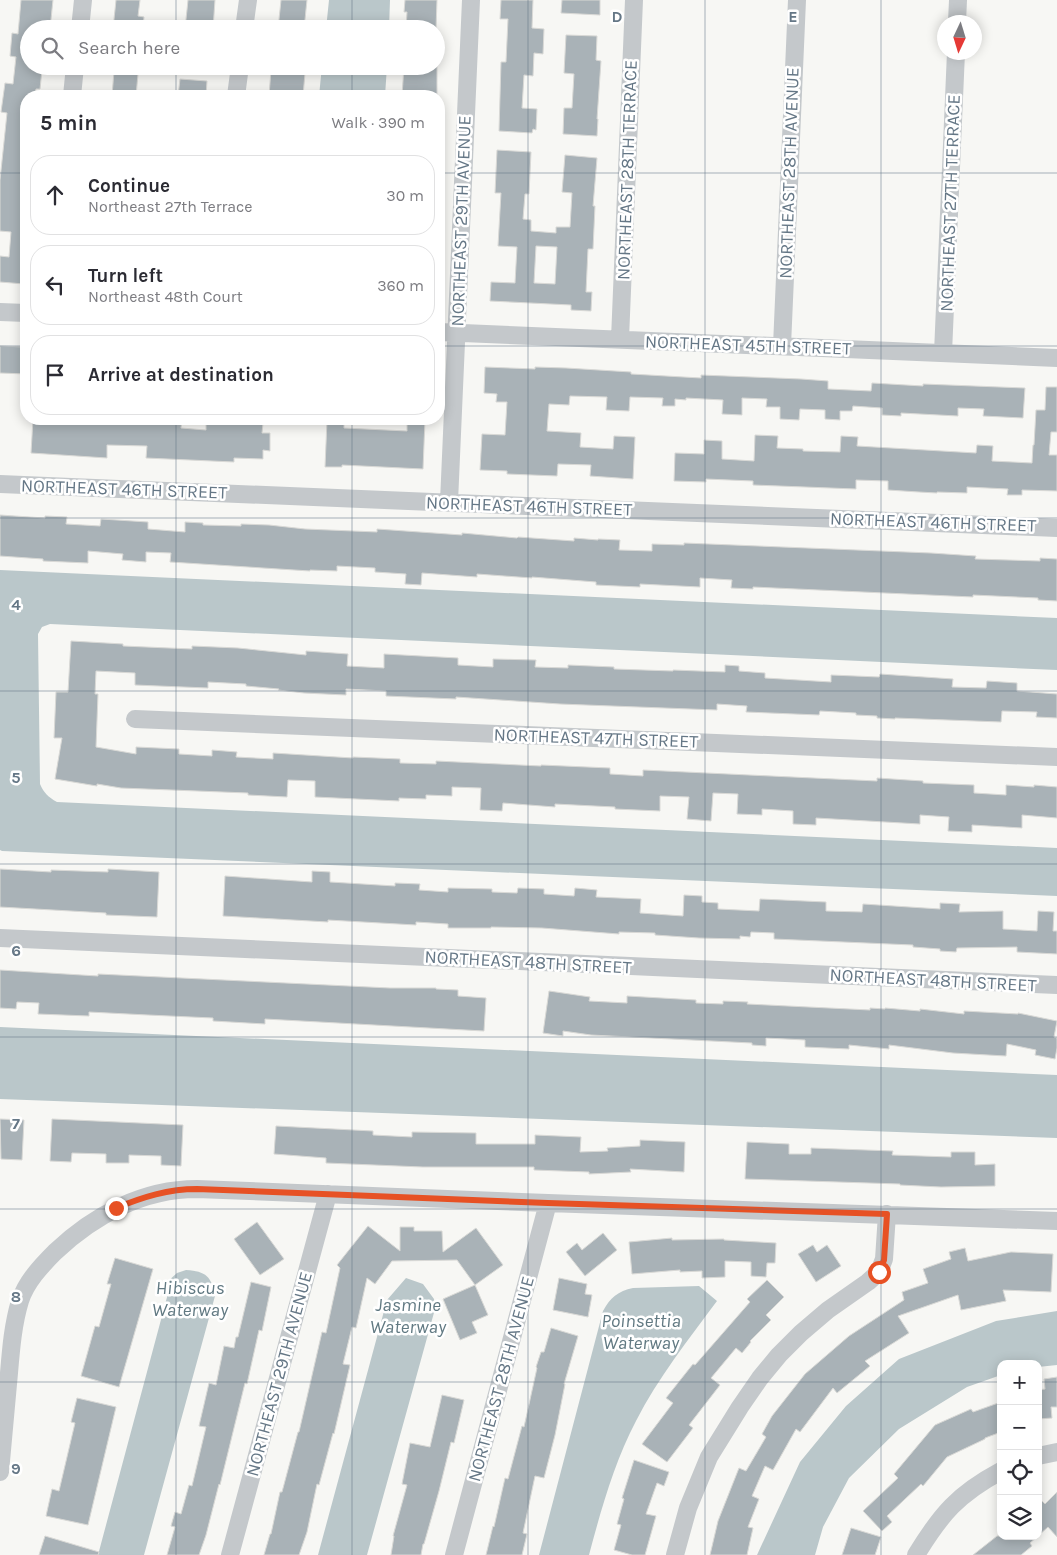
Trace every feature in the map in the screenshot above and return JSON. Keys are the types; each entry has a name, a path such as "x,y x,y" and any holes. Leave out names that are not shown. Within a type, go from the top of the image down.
{"street":[{"path":"81,20 83,0"},
{"path":"245,20 248,0"},
{"name":"NORTHEAST 29TH AVENUE","path":"449,502 470,0"},
{"name":"NORTHEAST 28TH TERRACE","path":"620,339 634,0"},
{"name":"NORTHEAST 28TH AVENUE","path":"782,346 797,0"},
{"path":"957,15 958,0"},
{"name":"NORTHEAST 27TH TERRACE","path":"943,353 956,60"},
{"path":"73,90 75,75"},
{"path":"237,90 239,75"},
{"path":"0,312 20,313"},
{"name":"NORTHEAST 45TH STREET","path":"445,332 1057,358"},
{"name":"NORTHEAST 46TH STREET","path":"0,484 1057,528"},
{"name":"NORTHEAST 47TH STREET","path":"135,719 1057,757"},
{"name":"NORTHEAST 48TH STREET","path":"0,938 1057,985"},
{"path":"0,1472 14,1324 20,1300 35,1273 74,1235 94,1220 116,1208 162,1192 197,1189 1057,1220"},
{"name":"NORTHEAST 29TH AVENUE","path":"230,1555 328,1194"},
{"name":"NORTHEAST 28TH AVENUE","path":"454,1555 548,1203"},
{"path":"675,1555 688,1508 709,1457 760,1378 801,1333 879,1272 884,1260 887,1214"},
{"path":"916,1555 933,1526 953,1503 980,1482 997,1473"}],"water":[{"path":"329,0 390,0 389,20 327,20"},
{"path":"321,75 386,75 385,90 320,90"},
{"path":"0,570 1057,618 1057,670 50,624 42,627 38,634 40,784 43,790 57,802 1057,848 1057,896 2,851 0,850"},
{"path":"0,1027 1057,1075 1057,1138 0,1099"},
{"name":"Hibiscus Waterway","path":"186,1270 199,1272 207,1276 212,1284 215,1296 144,1555 98,1555 170,1286 167,1282 177,1273"},
{"name":"Jasmine Waterway","path":"406,1278 423,1284 434,1299 435,1309 367,1555 318,1555 387,1300"},
{"name":"Poinsettia Waterway","path":"699,1286 717,1301 664,1374 636,1421 628,1437 603,1504 589,1555 539,1555 603,1311 612,1299 628,1289"},
{"path":"1057,1311 1057,1365 1042,1367 1042,1360 997,1360 997,1376 967,1387 899,1429 849,1478 823,1527 815,1555 757,1555 800,1462 846,1406 899,1359 996,1321"}],"building":[{"path":"21,0 53,0 51,20 20,20 20,75 41,75 40,89 20,90 20,284 0,282 0,256 9,257 11,232 0,231 0,180 7,113 1,112 5,83 13,84 16,57 10,56 12,33 18,34"},
{"path":"116,0 140,0 138,16 144,17 144,20 114,20"},
{"path":"188,0 215,0 214,20 186,20"},
{"path":"281,0 307,0 305,20 279,20"},
{"path":"405,0 437,0 436,20 407,20 407,12 404,12"},
{"path":"501,0 533,0 532,28 544,29 543,54 534,53 533,76 524,75 522,108 537,109 536,130 533,129 532,133 499,131 501,62 506,62 508,19 500,19"},
{"path":"562,0 600,0 600,15 561,13"},
{"path":"566,35 597,36 596,60 601,61 597,136 563,134 564,108 572,108 574,74 564,73"},
{"path":"114,75 138,75 137,90 112,90"},
{"path":"271,75 305,75 304,90 269,90"},
{"path":"403,75 437,75 437,90 402,90"},
{"path":"180,79 207,81 206,90 179,90"},
{"path":"497,150 531,152 529,194 525,194 523,219 531,220 531,231 556,233 556,227 570,227 572,193 562,192 565,155 597,158 593,206 595,206 593,249 588,249 586,292 592,292 591,311 571,310 571,305 490,301 491,282 515,283 517,247 498,246 501,193 495,193","holes":["536,246 557,247 555,284 534,283"]},
{"path":"0,346 20,347 20,374 0,373"},
{"path":"485,367 566,368 701,378 701,375 801,379 828,381 828,389 871,391 872,383 1025,388 1023,418 983,416 984,409 958,408 958,416 901,413 901,416 882,415 882,408 853,406 852,411 840,411 840,420 825,419 825,410 800,409 799,420 780,419 780,407 766,407 767,399 742,398 742,415 722,414 723,400 675,399 675,406 662,406 663,398 630,397 629,411 606,410 607,397 570,396 569,405 549,404 547,431 581,433 580,447 613,449 614,436 635,437 633,479 590,476 591,465 558,464 557,476 507,474 507,471 480,470 482,434 505,435 507,402 496,402 497,394 484,393"},
{"path":"1046,387 1057,387 1057,432 1051,432 1049,455 1057,455 1057,491 1022,490 1022,495 1007,495 1008,489 967,487 967,493 937,493 888,490 888,481 856,480 856,489 753,485 753,481 706,479 706,482 674,481 675,453 704,454 704,440 722,441 722,459 754,461 755,435 778,436 777,448 803,449 803,451 840,452 841,436 858,437 857,446 976,453 977,445 993,446 992,461 1032,463 1036,410 1045,410"},
{"path":"33,425 181,425 181,428 206,430 206,425 263,425 262,433 270,433 270,451 263,450 263,459 234,458 234,462 146,458 147,446 107,445 107,458 31,453"},
{"path":"327,425 344,425 344,428 407,431 407,425 425,425 423,469 342,465 342,467 325,467"},
{"path":"0,515 45,518 45,516 67,517 66,524 100,526 101,519 148,522 148,529 185,532 185,522 203,523 203,525 269,525 305,529 377,532 377,529 462,535 462,533 574,541 574,538 620,540 619,550 652,551 652,544 684,545 684,543 931,553 976,556 975,559 1040,561 1040,558 1057,559 1057,601 1038,600 1038,598 973,595 973,597 753,587 753,589 731,588 732,580 700,578 700,587 640,584 640,587 596,585 596,582 532,577 477,574 477,577 422,573 421,585 405,584 406,574 375,572 375,568 337,566 337,571 310,571 170,562 171,553 146,552 146,562 122,560 123,554 88,551 88,563 43,561 43,559 0,556"},
{"path":"71,641 123,644 123,646 192,649 192,646 238,648 306,655 306,651 348,654 347,666 384,668 384,654 458,658 458,665 493,667 493,659 536,660 535,667 568,668 568,665 673,671 725,672 725,665 739,666 739,671 765,673 765,678 831,682 831,675 879,677 880,674 953,679 952,687 986,688 987,681 1017,683 1017,691 1057,694 1057,718 1036,717 1037,712 1002,711 1001,722 895,719 856,715 856,713 820,711 819,715 746,712 747,706 717,704 717,710 560,704 456,697 456,699 386,696 386,691 346,689 346,695 304,693 246,686 246,684 208,682 208,688 135,685 135,673 96,671 95,694 98,694 96,747 136,754 136,747 179,749 179,754 212,756 212,750 237,752 236,757 273,759 273,753 400,759 400,763 436,764 436,761 610,768 610,774 643,776 643,770 877,781 877,778 923,781 923,783 974,785 974,793 1006,795 1006,785 1034,787 1034,785 1057,787 1057,818 1022,815 1022,828 972,825 972,832 948,831 949,817 920,815 920,824 816,818 816,825 793,824 793,811 762,809 762,815 737,814 738,794 713,793 711,821 687,819 689,797 660,796 660,811 615,809 615,807 555,804 555,807 503,803 502,811 480,810 481,788 452,787 452,796 426,795 426,799 399,798 399,801 315,797 315,781 288,780 287,797 248,795 248,793 121,788 55,779 62,738 54,738 56,692 68,692"},
{"path":"0,869 51,872 51,870 108,872 108,869 159,872 157,917 0,907"},
{"path":"312,871 330,872 330,882 395,886 395,883 420,884 419,890 448,892 448,888 492,889 492,892 517,893 518,888 544,889 544,894 574,896 575,888 597,890 596,897 641,899 640,913 683,916 684,895 702,896 702,902 718,903 718,909 759,911 760,899 826,902 826,911 862,912 863,904 940,909 940,903 960,904 959,912 1003,911 1003,929 1037,931 1038,911 1054,912 1053,931 1057,931 1057,954 1017,952 1017,947 957,948 956,952 913,947 913,945 774,939 774,933 751,932 750,937 740,936 740,939 699,938 655,935 655,933 619,932 619,934 542,928 448,928 448,924 416,922 416,925 223,916 225,876 312,882"},
{"path":"0,970 98,976 98,974 458,990 458,996 486,998 484,1031 265,1019 265,1024 213,1021 213,1018 89,1012 89,1016 38,1014 39,1003 17,1002 16,1009 0,1008"},
{"path":"549,991 590,997 589,1001 627,1003 627,996 696,1000 696,1003 723,1004 723,1001 748,1002 747,1004 870,1010 870,1008 885,1008 920,1011 920,1009 964,1014 964,1011 1018,1013 1057,1021 1054,1037 1057,1038 1057,1048 1055,1059 1035,1055 1036,1050 1007,1044 1006,1056 953,1053 889,1045 889,1049 849,1045 849,1049 805,1047 805,1040 766,1038 766,1046 752,1045 752,1043 591,1035 563,1031 563,1036 543,1033"},
{"path":"0,1119 24,1120 22,1160 1,1159"},
{"path":"52,1119 183,1125 181,1166 161,1165 161,1156 129,1155 129,1163 106,1163 106,1154 72,1153 71,1162 50,1161"},
{"path":"276,1126 373,1131 373,1135 412,1137 412,1132 476,1133 476,1144 535,1144 535,1135 581,1137 580,1152 608,1151 607,1148 640,1146 640,1140 685,1142 684,1172 630,1169 631,1172 589,1174 589,1172 534,1170 534,1167 423,1167 326,1163 326,1158 274,1154"},
{"path":"747,1142 789,1144 789,1154 811,1154 811,1148 893,1151 892,1155 951,1157 951,1152 975,1152 975,1165 995,1164 995,1186 941,1187 745,1179"},
{"path":"257,1222 284,1259 260,1275 234,1239"},
{"path":"368,1226 400,1251 400,1227 414,1227 414,1231 442,1231 443,1252 476,1228 503,1265 475,1285 457,1260 392,1261 375,1284 367,1278 356,1328 352,1327 343,1364 350,1365 334,1434 319,1485 317,1484 307,1532 299,1555 264,1555 271,1534 280,1492 282,1492 299,1432 322,1332 326,1333 340,1268 337,1265"},
{"path":"603,1233 617,1250 585,1276 566,1252 577,1243 582,1250"},
{"path":"672,1238 672,1240 724,1239 776,1243 775,1263 767,1263 766,1277 751,1276 751,1262 725,1261 725,1277 702,1278 702,1271 680,1272 680,1270 632,1274 629,1242"},
{"path":"813,1245 817,1252 827,1245 841,1266 816,1282 798,1254"},
{"path":"965,1248 968,1261 1011,1252 1053,1254 1051,1292 1003,1290 1006,1301 961,1310 958,1295 898,1316 909,1333 865,1361 870,1366 837,1393 833,1388 800,1432 796,1429 773,1470 765,1466 752,1496 759,1499 748,1527 753,1528 747,1555 710,1555 718,1521 739,1468 746,1471 766,1437 762,1434 772,1416 805,1374 849,1336 904,1300 902,1292 928,1283 923,1269 951,1259 949,1252"},
{"path":"115,1258 153,1269 119,1387 81,1376 95,1326 99,1327 111,1284 107,1284"},
{"path":"559,1278 587,1284 585,1294 592,1295 588,1317 553,1310"},
{"path":"767,1280 784,1297 766,1315 771,1320 750,1341 742,1353 736,1348 711,1378 720,1385 689,1425 693,1428 667,1462 642,1444 673,1403 666,1398 693,1364 695,1365 750,1302 747,1299"},
{"path":"251,1282 271,1287 262,1331 259,1330 247,1384 245,1383 206,1535 199,1555 167,1555 175,1527 171,1526 175,1512 181,1514 189,1485 192,1486 206,1427 199,1426 209,1383 216,1385 224,1346 234,1348"},
{"path":"475,1285 488,1315 472,1322 477,1333 460,1340 443,1299"},
{"path":"551,1328 578,1336 564,1384 555,1435 544,1478 535,1476 523,1533 527,1534 522,1555 486,1555 505,1478 508,1479 522,1426 524,1427 536,1367 541,1352 544,1352"},
{"path":"1057,1377 1057,1407 1051,1407 1052,1418 1042,1419 1042,1389 1045,1389 1044,1379"},
{"path":"442,1395 464,1400 454,1443 451,1442 421,1555 391,1555 393,1536 407,1485 402,1484 410,1443 430,1447"},
{"path":"77,1398 116,1407 88,1525 46,1516 52,1489 59,1491 75,1423 71,1422"},
{"path":"997,1403 997,1434 947,1457 923,1486 921,1484 887,1516 892,1522 882,1531 863,1511 898,1478 894,1474 935,1425 971,1409 973,1412"},
{"path":"634,1460 669,1472 664,1486 657,1483 646,1514 656,1516 645,1555 632,1555 614,1550 621,1525 617,1524 624,1499 622,1498"},
{"path":"1057,1492 1057,1537 1048,1527 1042,1532 1042,1501 1045,1504"},
{"path":"851,1528 881,1537 875,1555 842,1555"},
{"path":"45,1536 99,1552 98,1555 39,1555"},
{"path":"997,1536 997,1540 1033,1540 1030,1543 1032,1546 1021,1555 973,1555"}],"route":[{"path":"116,1208 162,1192 197,1189 887,1214 884,1260 879,1272"}]}
